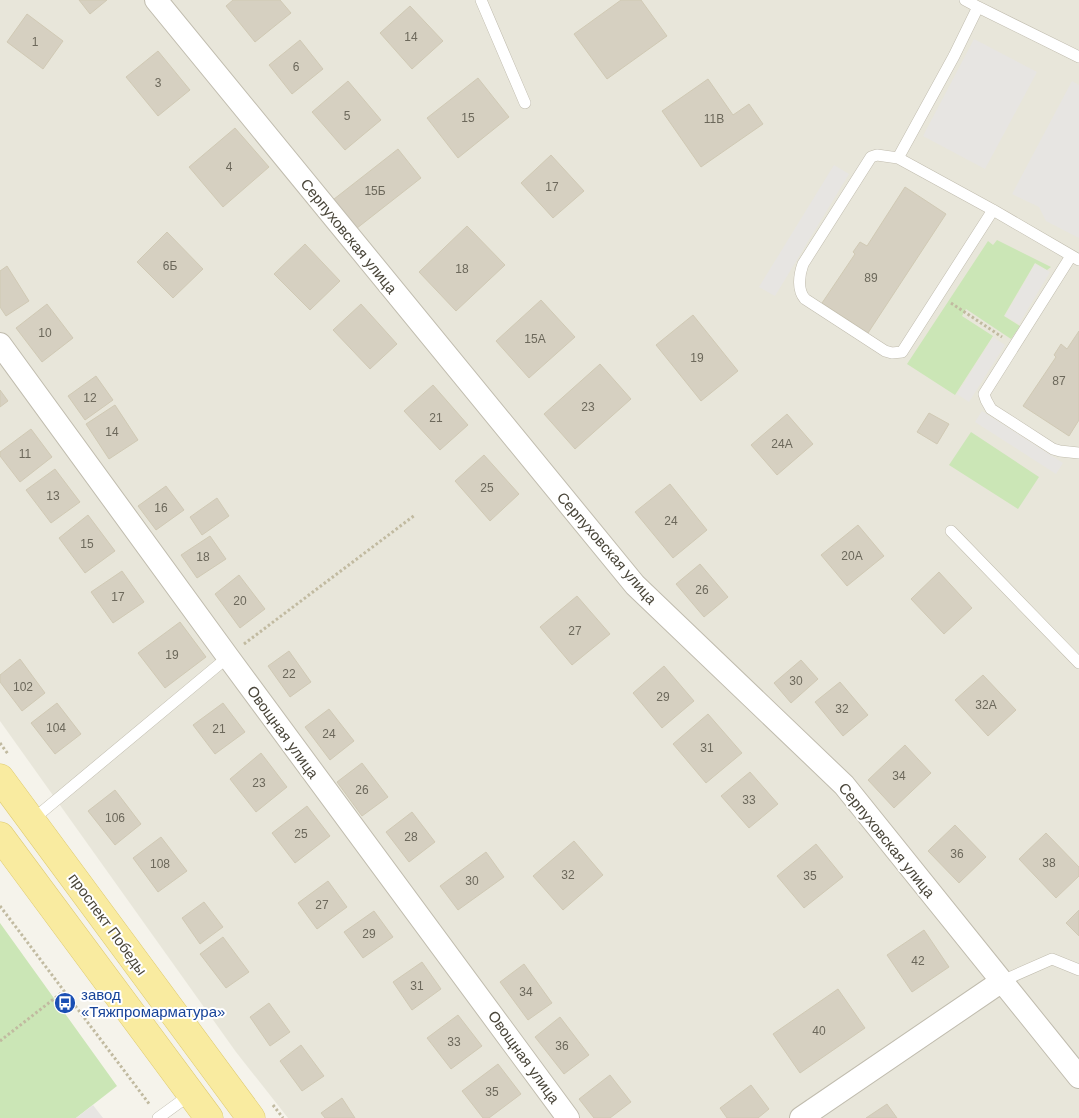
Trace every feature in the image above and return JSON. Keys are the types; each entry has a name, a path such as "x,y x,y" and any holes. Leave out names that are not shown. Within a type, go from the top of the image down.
{"main road":[{"name":"проспект Победы","path":"0,778 251,1118"},
{"path":"0,836 209,1118"}],"street":[{"name":"Серпуховская улица","path":"156,0 635,585 844,785 1079,1077"},
{"name":"Овощная улица","path":"0,344 568,1118"},
{"path":"801,1118 1002,981"}],"lane":[{"path":"481,0 525,103"},
{"path":"965,0 1077,53"},
{"path":"898,158 954,56 978,7"},
{"path":"993,210 902,352 892,353 885,351 801,295 799,278 803,264 871,157 898,158 993,210 1075,258 984,394 988,406 1053,450 1079,453"},
{"path":"951,531 1079,663"},
{"path":"31,821 228,657"},
{"path":"1002,981 1052,959 1079,970"},
{"path":"158,1118 191,1094"}],"path":[{"path":"938,296 1015,346"},
{"path":"228,657 415,515"},
{"path":"0,906 158,1118"},
{"path":"0,1041 64,991"}],"shaded area":[{"path":"0,0 1079,0 1079,1118 288,1118 236,1052 0,721"},
{"path":"974,39 1037,72 985,169 923,136"},
{"path":"1072,81 1079,85 1079,238 1046,221 1039,207 1012,194"},
{"path":"834,165 849,174 775,296 759,287"},
{"path":"1035,264 1050,272 1019,324 1005,316"},
{"path":"993,337 1005,345 969,402 957,394"},
{"path":"982,411 1063,463 1056,474 975,422"},
{"path":"93,1105 103,1118 76,1118"}],"green space":[{"path":"997,240 1051,267 1047,270 1035,263 1004,316 1020,326 1011,339 966,309 962,316 993,336 955,395 907,364 988,241 993,245"},
{"path":"971,432 1039,477 1018,509 949,465"},
{"path":"0,923 117,1086 76,1118 0,1118"}],"building":[{"path":"79,0 107,0 90,14"},
{"path":"233,0 280,0 291,13 255,42 226,6"},
{"path":"621,0 641,0 667,36 607,79 574,34"},
{"path":"410,6 443,41 412,69 380,33"},
{"path":"27,14 63,41 43,69 7,42"},
{"path":"300,40 323,69 292,94 269,65"},
{"path":"158,51 190,90 158,116 126,77"},
{"path":"478,78 509,117 458,158 427,118"},
{"path":"708,79 733,115 749,104 763,124 701,167 662,111"},
{"path":"348,81 381,120 345,150 312,112"},
{"path":"235,128 269,167 223,207 189,167"},
{"path":"398,149 421,178 352,232 329,203"},
{"path":"551,155 584,191 553,218 521,183"},
{"path":"905,187 946,214 868,333 822,303 855,254 853,252 860,242 867,246"},
{"path":"467,226 505,265 456,311 419,272"},
{"path":"167,232 203,269 173,298 137,262"},
{"path":"305,244 340,281 310,310 274,274"},
{"path":"7,266 29,301 6,316 0,307 0,271"},
{"path":"541,300 575,337 529,378 496,341"},
{"path":"47,304 73,338 42,362 16,328"},
{"path":"361,304 397,344 370,369 333,330"},
{"path":"693,315 738,371 701,401 656,345"},
{"path":"1079,331 1079,420 1069,436 1023,406 1056,357 1054,355 1061,344 1067,349"},
{"path":"600,364 631,399 575,449 544,414"},
{"path":"96,376 113,400 85,420 68,396"},
{"path":"433,385 468,425 440,450 404,411"},
{"path":"0,390 8,401 0,407"},
{"path":"115,405 138,440 109,459 86,424"},
{"path":"929,413 949,424 937,444 917,432"},
{"path":"787,414 813,444 777,475 751,445"},
{"path":"31,429 52,457 20,482 0,456 0,452"},
{"path":"484,455 519,494 490,521 455,481"},
{"path":"55,469 80,502 51,523 26,490"},
{"path":"670,484 707,530 673,558 635,512"},
{"path":"166,486 184,510 156,530 138,506"},
{"path":"217,498 229,516 202,535 190,517"},
{"path":"88,515 115,551 85,573 59,538"},
{"path":"858,525 884,556 847,586 821,555"},
{"path":"210,536 226,559 197,578 181,555"},
{"path":"700,564 728,597 704,617 676,584"},
{"path":"122,571 144,602 113,623 91,592"},
{"path":"939,572 972,608 944,634 911,599"},
{"path":"239,575 265,609 240,628 215,594"},
{"path":"577,596 610,634 572,665 540,627"},
{"path":"180,622 206,657 165,688 138,653"},
{"path":"289,651 311,682 290,697 268,666"},
{"path":"20,659 45,693 22,711 0,682 0,675"},
{"path":"801,660 818,679 791,703 774,683"},
{"path":"664,666 694,701 662,728 633,693"},
{"path":"983,675 1016,710 988,736 955,700"},
{"path":"840,682 868,715 843,736 815,702"},
{"path":"57,703 81,734 55,754 31,723"},
{"path":"223,703 245,732 215,754 193,725"},
{"path":"329,709 354,741 330,760 305,727"},
{"path":"708,714 742,753 706,783 673,744"},
{"path":"905,745 931,773 894,808 868,780"},
{"path":"261,753 287,787 256,812 230,779"},
{"path":"362,763 388,797 362,816 337,782"},
{"path":"750,772 778,804 749,828 721,796"},
{"path":"115,790 141,824 115,845 88,811"},
{"path":"307,806 330,836 295,863 272,833"},
{"path":"412,812 435,842 409,862 386,832"},
{"path":"955,825 986,857 959,883 928,851"},
{"path":"1046,833 1079,867 1079,876 1056,898 1019,859"},
{"path":"161,837 187,871 158,892 133,858"},
{"path":"574,841 603,875 563,910 533,876"},
{"path":"816,844 843,877 804,908 777,876"},
{"path":"486,852 504,877 458,910 440,886"},
{"path":"328,881 347,907 317,929 298,903"},
{"path":"204,902 223,927 200,944 182,918"},
{"path":"1079,910 1079,936 1066,923"},
{"path":"374,911 393,937 363,958 344,932"},
{"path":"924,930 949,967 912,992 887,955"},
{"path":"223,937 249,972 226,988 200,954"},
{"path":"422,962 441,989 412,1010 393,982"},
{"path":"524,964 552,1003 528,1020 500,982"},
{"path":"838,989 865,1028 800,1073 773,1034"},
{"path":"269,1003 290,1032 270,1046 250,1017"},
{"path":"458,1015 482,1046 451,1069 427,1038"},
{"path":"560,1017 589,1055 564,1074 535,1037"},
{"path":"301,1045 324,1076 302,1091 280,1061"},
{"path":"498,1064 521,1094 489,1118 483,1118 462,1091"},
{"path":"610,1075 631,1102 610,1118 594,1118 579,1099"},
{"path":"751,1085 769,1109 758,1118 727,1118 720,1108"},
{"path":"342,1098 355,1118 325,1118 321,1113"},
{"path":"887,1104 897,1118 866,1118"}],"place":[{"name":"завод «Тяжпромарматура»","path":"65,1003"}]}
